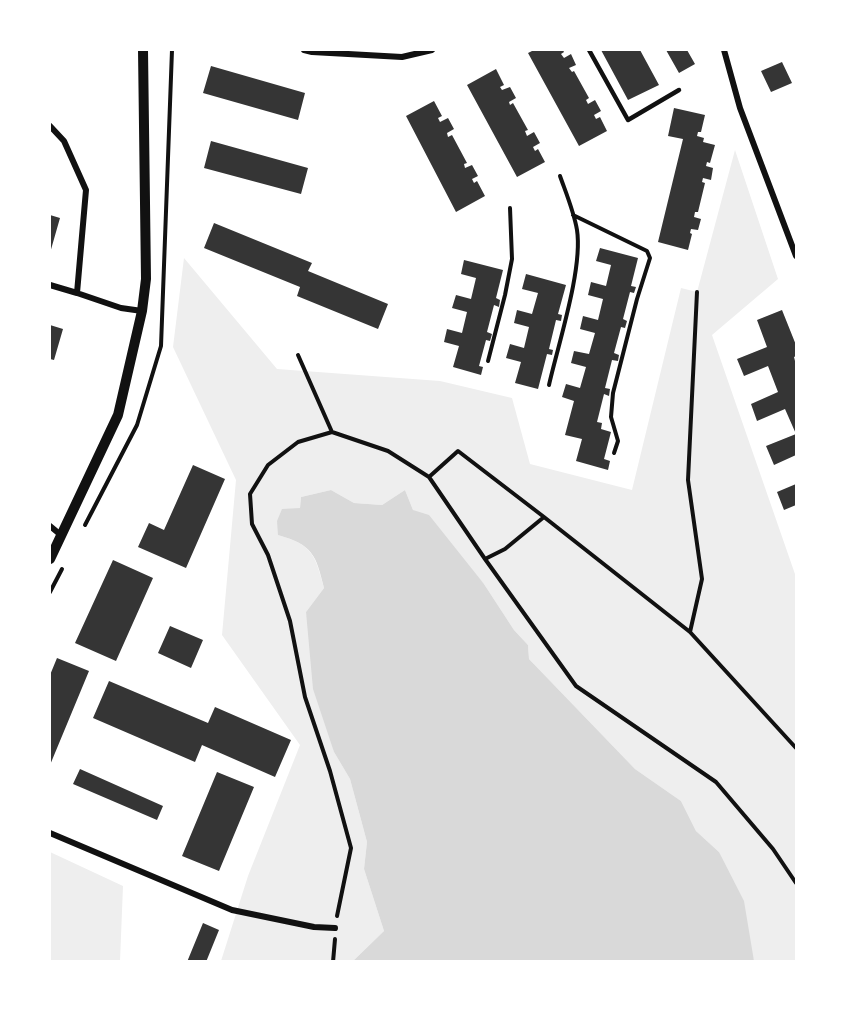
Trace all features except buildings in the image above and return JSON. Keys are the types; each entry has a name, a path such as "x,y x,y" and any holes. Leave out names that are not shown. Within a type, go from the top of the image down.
{"street":[{"path":"50,559 118,415 142,311 146,279 143,50"},
{"path":"304,50 402,57 432,50"},
{"path":"724,50 741,108 796,256"},
{"path":"50,126 64,141 86,190 77,293"},
{"path":"50,285 121,308 142,311"},
{"path":"50,526 62,536"},
{"path":"50,833 232,910 314,927 335,928"}],"lane":[{"path":"589,50 628,120 679,90"}],"path":[{"path":"549,385 572,287 577,255 577,230 560,176"},
{"path":"488,361 512,259 510,208"},
{"path":"573,215 647,251 650,258 613,393 611,417 618,441 614,453"},
{"path":"690,632 702,579 688,480 697,292"},
{"path":"298,355 333,432"},
{"path":"333,962 335,928 351,848 330,771 305,697 290,621 268,555 252,524 250,494 268,465 275,459 298,442 333,432 387,451 429,477 576,686 716,782 773,849 796,883"},
{"path":"429,477 458,451 690,632 796,748"},
{"path":"485,559 505,549 544,517"}],"shaded area":[{"path":"735,150 778,279 712,335 796,577 796,961 754,961 719,852 696,831 681,801 635,769 529,659 528,645 514,630 484,584 413,510 405,490 382,505 354,503 331,490 301,497 300,508 278,535 306,547 315,559 324,588 306,612 334,752 350,779 367,842 364,869 384,931 353,961 221,961 248,876 300,745 222,635 236,480 173,347 184,258 277,369 440,381 512,398 530,464 632,490 681,288 697,292"},
{"path":"331,490 354,503 382,505 405,490 413,510 429,515 484,584 514,630 528,645 529,659 635,769 681,801 696,831 719,852 744,901 754,961 353,961 384,931 364,869 367,842 350,779 334,752 313,689 306,612 324,588 311,553 299,543 278,535 277,521 282,509 300,508 301,497"},
{"path":"50,852 123,886 120,961 50,961"}]}
